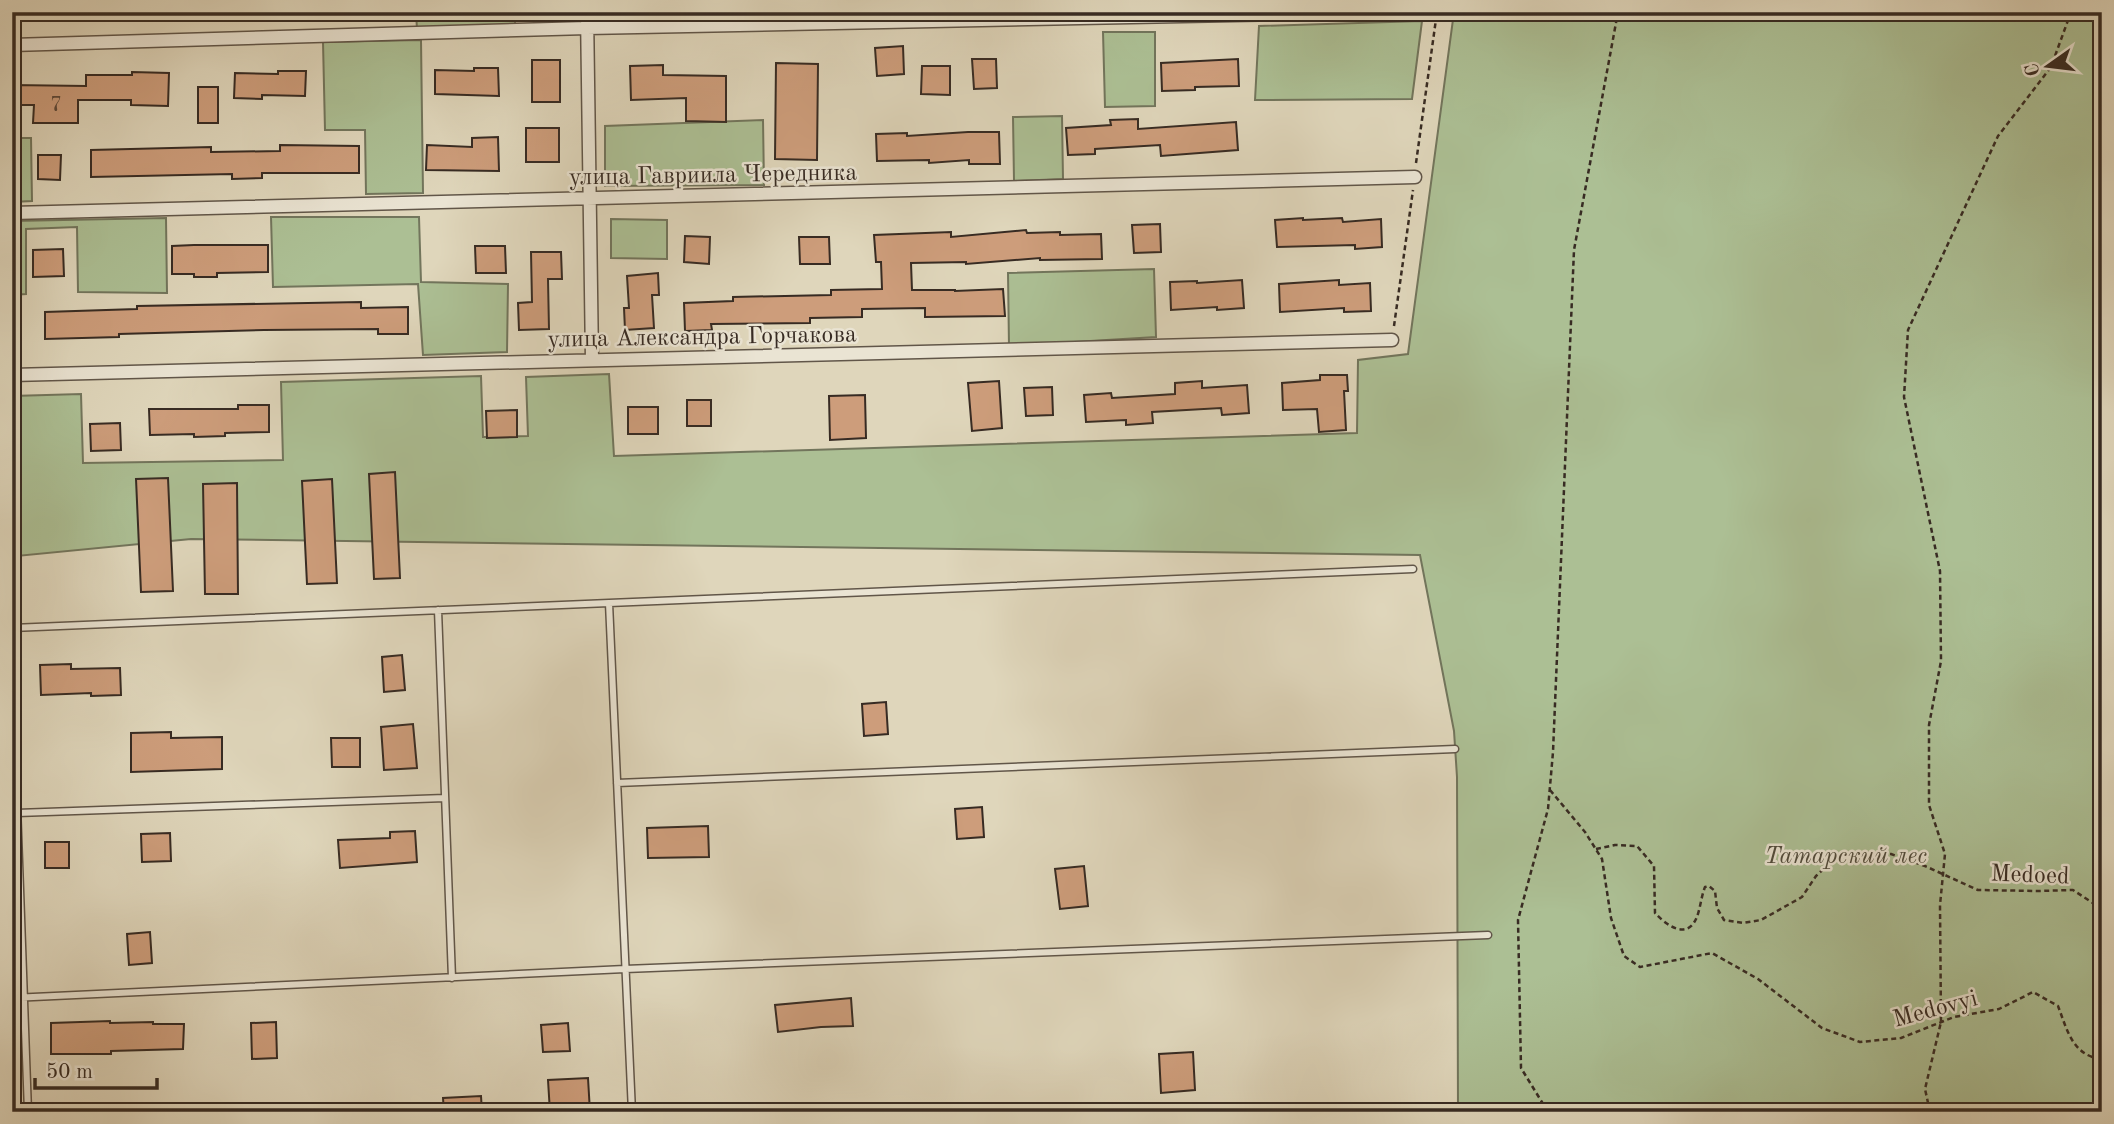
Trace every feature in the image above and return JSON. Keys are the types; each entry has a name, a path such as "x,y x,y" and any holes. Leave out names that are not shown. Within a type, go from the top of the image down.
{"street":[{"path":"587,12 592,360"},
{"path":"12,45 587,28 1381,12"},
{"name":"улица Гавриила Чередника","path":"12,214 1415,177"},
{"name":"улица Александра Горчакова","path":"12,375 1392,340"}],"lane":[{"path":"12,628 1413,569"},
{"path":"608,603 632,1112"},
{"path":"438,610 452,978"},
{"path":"12,667 28,1112"},
{"path":"617,783 1455,749"},
{"path":"18,813 445,798"},
{"path":"12,998 625,969 1488,934"}],"path":[{"path":"1548,1112 1521,1068 1518,920 1548,809 1553,752 1574,250 1618,12"},
{"path":"1930,1112 1926,1089 1941,1022 1940,905 1945,854 1929,806 1929,725 1941,661 1940,571 1904,397 1908,330 1998,136 2051,68 2071,12"},
{"path":"1549,788 1596,849"},
{"name":"Medoed","path":"1596,849 1615,845 1637,846 1654,866 1656,914 1670,927 1680,930 1690,927 1695,921 1705,887 1709,886 1715,891 1717,908 1724,920 1743,923 1760,920 1802,897 1816,876 1834,859 1854,852 1891,854 1978,890 2078,891 2102,909"},
{"name":"Medovyi","path":"1596,849 1602,859 1611,918 1624,956 1640,967 1712,953 1758,979 1822,1028 1860,1042 1901,1038 1954,1017 1999,1009 2033,992 2058,1006 2073,1044 2093,1058 2102,1059"}],"green space":[{"path":"416,12 515,12 515,25 417,29"},
{"path":"762,12 869,12 869,15 762,19"},
{"name":"Татарский лес","path":"1454,12 2102,12 2102,1112 1458,1112 1457,777 1454,731 1420,555 191,539 17,556 18,513 12,509 12,396 81,394 83,463 283,460 281,382 481,376 483,437 528,436 526,377 609,374 614,456 1357,433 1358,360 1408,354"},
{"path":"1422,21 1412,99 1255,100 1259,26"},
{"path":"1103,32 1155,32 1155,106 1105,107"},
{"path":"421,40 423,193 366,194 365,130 325,130 323,42"},
{"path":"1062,116 1063,179 1014,181 1013,117"},
{"path":"763,120 764,185 605,186 605,126"},
{"path":"12,138 31,138 32,201 12,202"},
{"path":"271,217 419,217 421,282 508,284 507,352 423,355 418,284 273,287"},
{"path":"166,218 167,293 78,292 77,227 26,229 26,294 12,295 12,221"},
{"path":"611,219 667,220 667,259 611,258"},
{"path":"1154,269 1156,337 1009,346 1008,273"}],"building":[{"path":"903,46 904,74 877,76 875,48"},
{"path":"972,59 996,59 997,88 974,89"},
{"path":"1238,59 1239,86 1162,91 1161,63"},
{"path":"532,60 560,60 560,102 532,102"},
{"path":"776,63 818,64 817,160 775,159"},
{"path":"663,65 663,75 726,76 726,122 686,121 686,98 631,100 630,66"},
{"path":"922,66 950,66 950,95 921,94"},
{"path":"474,68 498,68 499,96 435,94 435,70 474,71"},
{"path":"278,71 306,71 305,96 262,95 262,99 234,98 235,73 278,74"},
{"path":"132,72 169,73 168,106 131,105 131,100 78,100 78,123 33,123 34,105 12,105 12,85 86,86 86,75 132,75"},
{"path":"198,87 218,87 218,123 198,123"},
{"path":"1138,119 1138,129 1236,122 1238,150 1161,156 1160,145 1095,149 1095,154 1068,155 1066,128 1111,125 1110,120"},
{"path":"526,128 559,128 559,162 526,162"},
{"path":"999,132 1000,164 969,164 969,160 929,163 929,160 877,161 876,134 907,133 907,136"},
{"path":"498,137 499,171 426,170 427,145 472,147 472,138"},
{"path":"280,145 359,146 359,173 262,173 262,178 232,179 232,174 91,177 91,150 211,147 211,152 280,151"},
{"path":"38,155 61,155 60,180 38,179"},
{"path":"1342,218 1343,222 1381,219 1382,247 1277,247 1275,220"},
{"path":"1160,224 1161,252 1134,253 1132,225"},
{"path":"1026,230 1027,233 1060,232 1060,235 1101,234 1102,259 1040,258 966,264 911,263 912,290 1003,289 1005,316 925,317 925,308 862,309 862,317 810,318 810,323 711,324 712,330 685,331 684,303 733,301 733,297 831,295 831,290 882,289 881,262 876,262 874,235 951,232 951,237"},
{"path":"685,236 710,237 709,264 684,262"},
{"path":"799,237 829,237 830,264 800,264"},
{"path":"268,245 268,272 217,273 217,277 172,274 172,246"},
{"path":"475,246 505,246 506,273 476,273"},
{"path":"63,249 64,276 33,277 33,250"},
{"path":"531,252 561,252 562,279 548,279 549,329 519,330 518,303 532,302"},
{"path":"658,273 659,295 652,295 654,328 625,330 624,308 629,308 627,276"},
{"path":"1242,280 1244,308 1171,310 1170,282"},
{"path":"1339,280 1339,285 1370,283 1371,311 1344,312 1344,308 1280,312 1279,284"},
{"path":"361,302 361,308 408,307 408,334 378,334 378,329 264,330 45,339 45,312 137,309 137,306"},
{"path":"1320,375 1347,375 1348,391 1344,391 1346,430 1319,432 1317,409 1283,410 1282,383 1320,380"},
{"path":"999,381 1002,428 972,431 968,383"},
{"path":"1202,381 1202,388 1247,385 1249,413 1222,415 1221,408 1152,412 1153,423 1126,425 1126,420 1086,422 1084,395 1111,393 1112,398 1175,394 1175,383"},
{"path":"1052,387 1053,415 1026,416 1024,388"},
{"path":"865,395 866,438 830,440 829,396"},
{"path":"687,400 711,400 711,426 687,426"},
{"path":"238,405 269,405 269,432 194,437 194,434 150,435 149,409 238,409"},
{"path":"628,407 658,407 658,434 628,434"},
{"path":"517,410 517,437 487,438 486,411"},
{"path":"120,423 121,450 91,451 90,424"},
{"path":"395,472 400,578 374,579 369,474"},
{"path":"168,478 173,591 141,592 136,479"},
{"path":"332,479 337,583 307,584 302,481"},
{"path":"237,483 238,594 205,594 203,484"},
{"path":"402,655 405,690 384,692 382,657"},
{"path":"71,664 71,669 120,668 121,695 41,695 40,665"},
{"path":"886,702 888,734 864,736 862,704"},
{"path":"413,724 417,768 384,770 381,727"},
{"path":"171,732 171,738 222,737 222,769 131,772 131,733"},
{"path":"331,738 360,738 360,767 332,767"},
{"path":"982,807 984,837 957,839 955,809"},
{"path":"708,826 709,857 648,858 647,828"},
{"path":"415,831 417,862 340,868 338,840 390,838 390,832"},
{"path":"170,833 171,861 142,862 141,834"},
{"path":"45,842 69,842 69,868 45,868"},
{"path":"1084,866 1088,906 1060,909 1055,869"},
{"path":"150,932 152,963 129,965 127,934"},
{"path":"851,998 853,1026 778,1032 775,1005"},
{"path":"110,1021 184,1024 183,1049 111,1051 111,1054 51,1054 51,1023"},
{"path":"276,1022 277,1058 252,1059 251,1023"},
{"path":"568,1023 570,1051 543,1052 541,1025"},
{"path":"1193,1052 1195,1090 1161,1093 1159,1054"},
{"path":"588,1078 590,1112 550,1112 548,1080"},
{"path":"481,1096 482,1112 444,1112 443,1098"}]}
